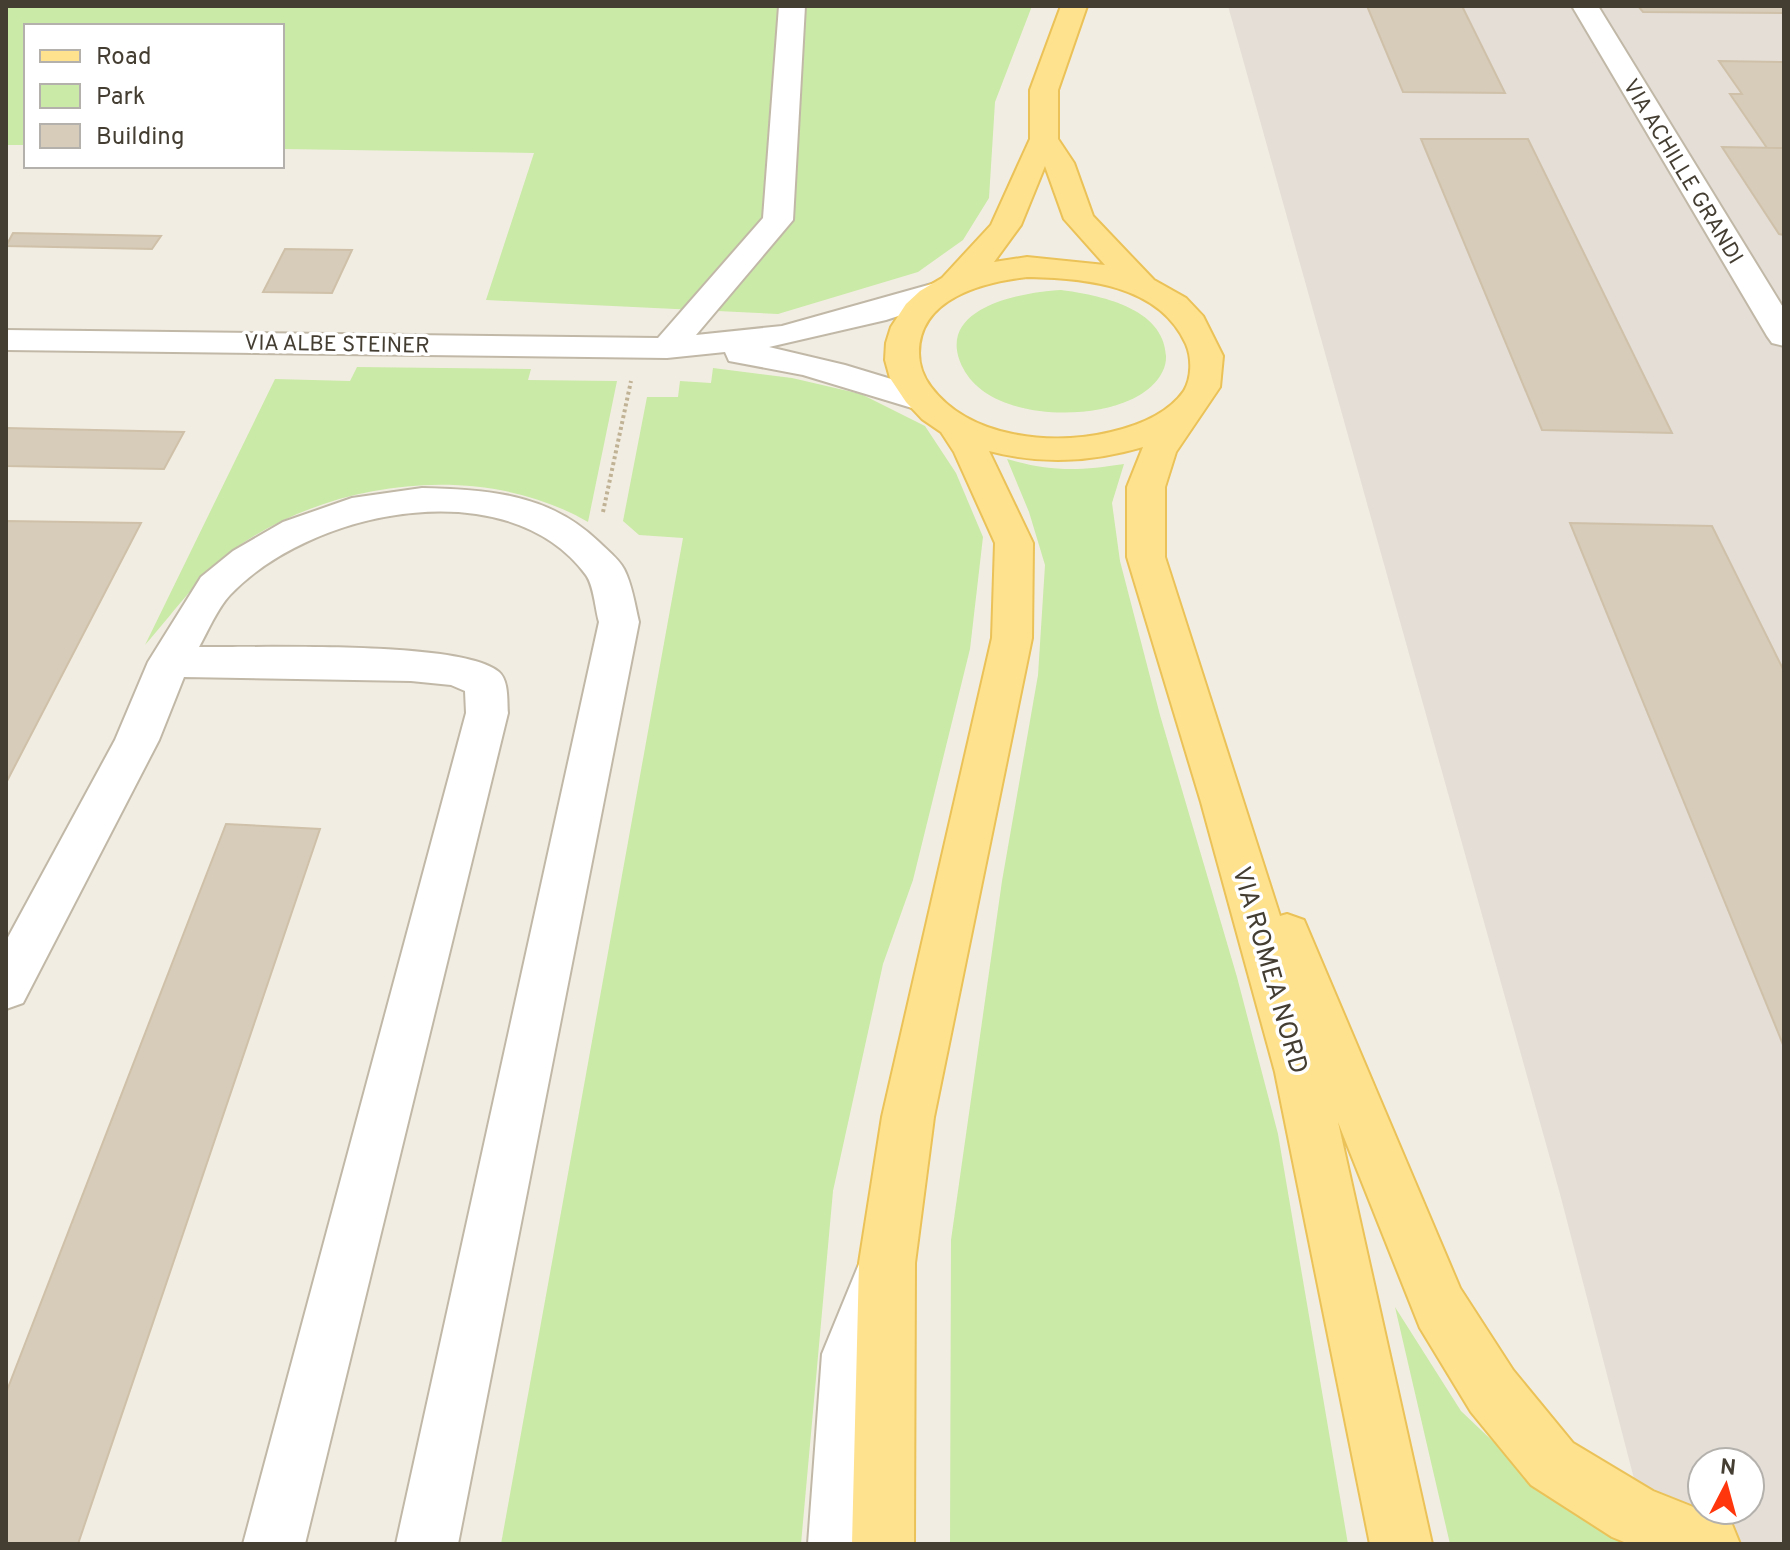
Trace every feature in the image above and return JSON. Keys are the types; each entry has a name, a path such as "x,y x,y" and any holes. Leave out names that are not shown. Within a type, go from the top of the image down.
{"main road":[{"path":"883,1544 887,1263 908,1117 1012,638 1014,543 978,463 906,377 900,354 904,331 917,310 985,254 1010,218 1028,165 1044,139 1044,90 1074,6"},
{"path":"1044,139 1059,163 1079,219 1144,287"},
{"path":"938,412 1000,442 1053,450 1105,446 1151,433 1186,411 1204,386 1208,358 1198,331 1176,307 1144,287 1108,274 1068,267 1041,267 988,272 946,288"},
{"name":"VIA ROMEA NORD","path":"1186,411 1158,451 1146,487 1146,557 1223,802 1301,1072 1401,1544"},
{"path":"1223,802 1287,935 1440,1308 1492,1391 1552,1464 1634,1515 1709,1544"}],"street":[{"path":"653,348 778,220 792,6"},
{"name":"VIA ACHILLE GRANDI","path":"1585,6 1784,336"},
{"name":"VIA ALBE STEINER","path":"653,348 782,336 874,313 946,288"},
{"name":"VIA ALBE STEINER","path":"6,340 653,348 766,356 838,373 938,412"},
{"path":"6,988 137,740 169,662 215,587 247,560 296,531 352,510 422,500 471,502 518,509 564,531 606,572 619,622 427,1544"},
{"path":"169,662 411,666 457,670 485,683 487,713 274,1544"},
{"path":"839,1544 851,1354 887,1263"}],"path":[{"path":"581,548 598,534 653,348"}],"shaded area":[{"path":"1228,6 1784,6 1784,1544 1651,1544 1560,1194"}],"green space":[{"path":"6,6 1032,6 995,102 989,198 963,240 918,272 778,314 486,300 534,153 284,149 284,24 24,24 24,145 6,145"},
{"path":"1061,290 1110,300 1142,315 1162,339 1166,356 1160,377 1136,397 1111,407 1064,413 1015,406 976,385 963,368 957,348 960,331 970,317 1005,300"},
{"path":"357,367 531,369 528,380 617,381 588,522 545,502 500,490 452,485 403,487 355,495 309,509 265,529 226,555 195,585 145,645 275,379 350,381"},
{"path":"713,368 792,378 861,394 925,426 956,473 983,537 970,649 913,880 883,964 833,1191 801,1544 501,1544 683,538 639,535 623,521 647,397 678,397 680,381 711,383"},
{"path":"1007,459 1065,469 1124,464 1112,503 1120,561 1278,1134 1348,1544 950,1544 951,1240 1002,881 1038,675 1045,565 1029,512"},
{"path":"1395,1307 1461,1411 1558,1503 1633,1544 1450,1544"}],"building":[{"path":"1367,6 1462,6 1505,93 1403,92"},
{"path":"1638,6 1784,6 1784,13 1643,12"},
{"path":"1719,61 1784,62 1784,148 1767,148 1730,94 1742,94"},
{"path":"1421,139 1528,139 1672,433 1542,430"},
{"path":"1722,147 1784,148 1784,235 1779,234"},
{"path":"13,233 161,236 152,249 6,246"},
{"path":"285,249 352,250 332,293 263,292"},
{"path":"6,428 184,432 164,469 6,466"},
{"path":"6,521 141,523 6,783"},
{"path":"1570,523 1712,526 1784,671 1784,1047"},
{"path":"226,824 320,829 78,1544 6,1544 6,1393"}]}
